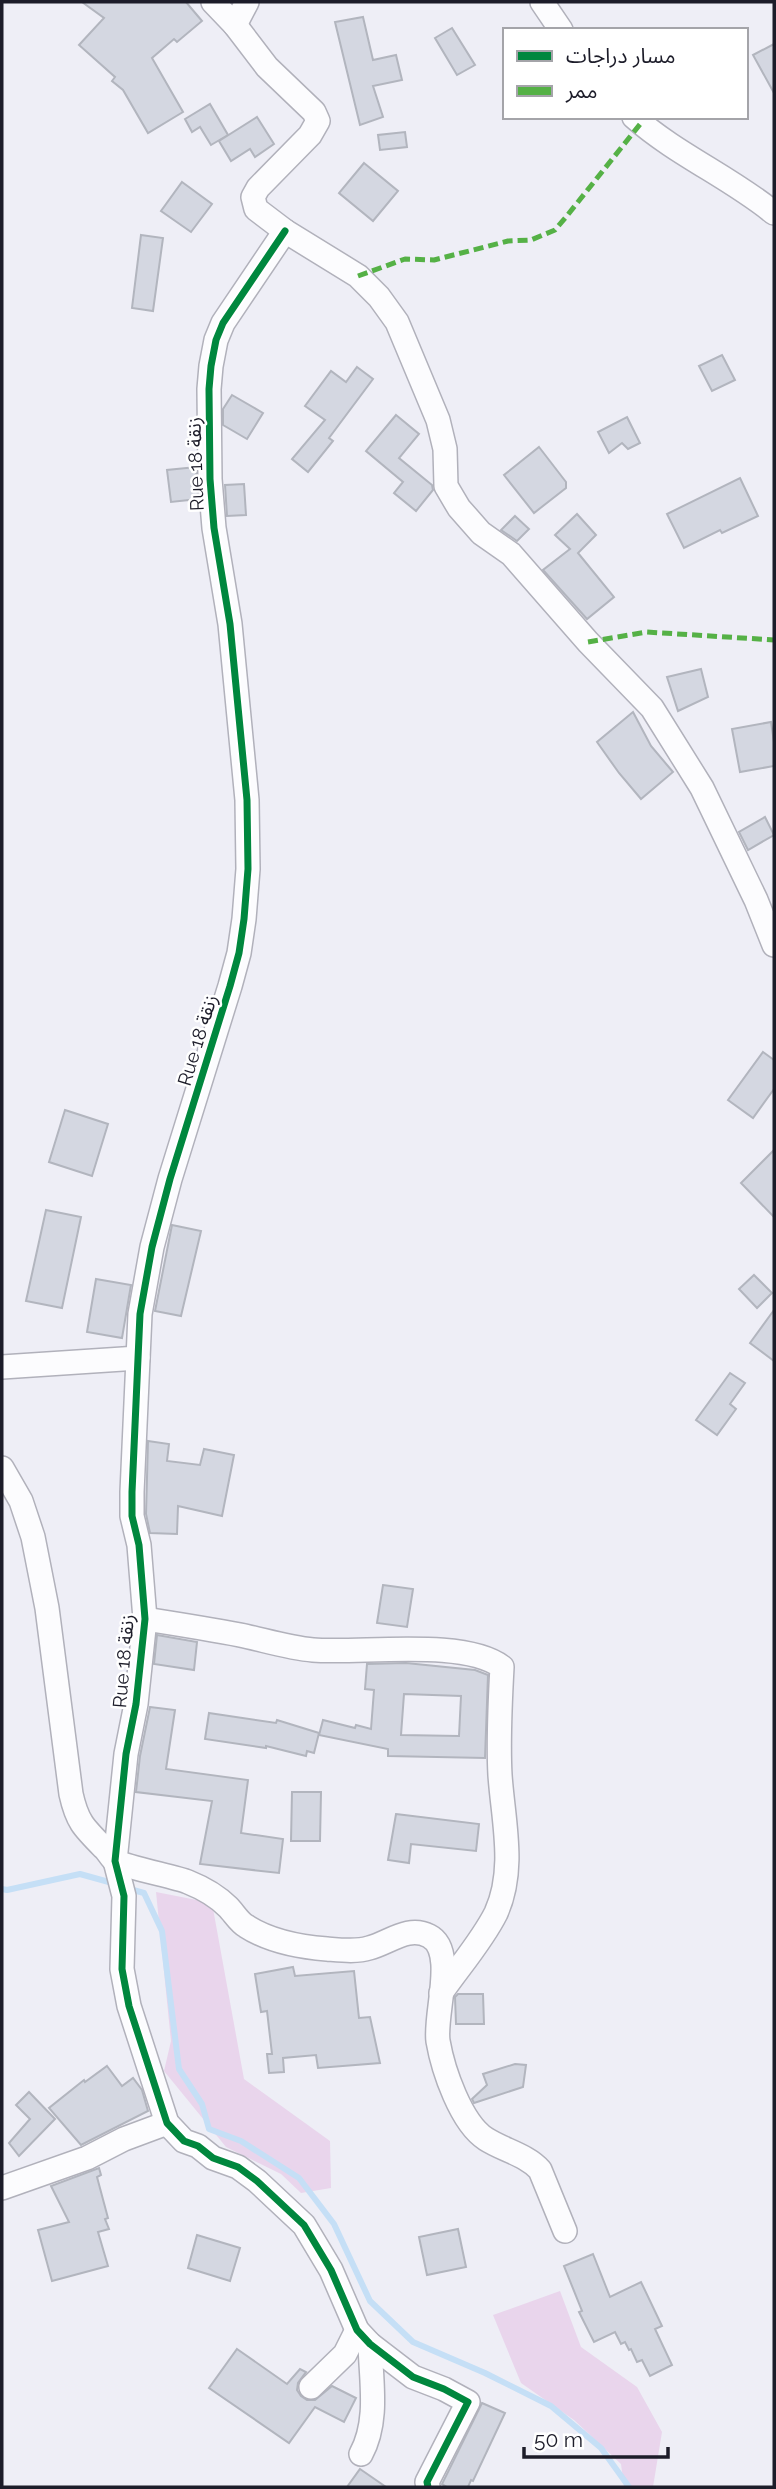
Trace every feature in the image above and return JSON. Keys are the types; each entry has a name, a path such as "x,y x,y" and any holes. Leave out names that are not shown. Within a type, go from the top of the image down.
{"street":[{"path":"214,2 267,67 314,112 318,121 310,135 258,188 253,197 256,209 285,231 358,276 379,297 397,322 438,420 445,449 446,486 459,508 481,533 511,554 588,642 652,708 702,788 756,900 774,945"},
{"path":"235,25 247,2"},
{"path":"543,2 560,28"},
{"path":"637,119 665,141 749,192 774,213"},
{"name":"Rue 18 زنقة","path":"116,1866 126,1754 136,1704 145,1619 139,1545 132,1516 140,1314 152,1247 170,1179 239,953 248,869 247,800 230,624 209,479 211,366 216,340 223,323 285,231"},
{"path":"2,1367 138,1358"},
{"path":"2,1468 21,1501 33,1537 47,1608 76,1815 116,1866 124,1896 121,1969 129,2006 167,2123 184,2141 198,2146 213,2158 238,2167 257,2181 304,2225 331,2270 364,2337 372,2422 369,2439 361,2454"},
{"path":"145,1619 313,1650 389,1648 455,1652 494,1661 502,1667 499,1731 500,1777 506,1828 505,1883 495,1913 440,1996"},
{"path":"116,1866 168,1874 191,1883 209,1892 227,1906 244,1925 265,1936 288,1942 329,1950 367,1949 413,1931 429,1936 440,1948 443,1980 438,2040 462,2111 475,2131 486,2139 534,2163 540,2170 565,2231"},
{"path":"2,2188 87,2158 124,2139 167,2123"},
{"path":"311,2387 364,2337"},
{"path":"364,2337 413,2377 468,2402 426,2482 428,2487"}],"shaded area":[{"path":"156,1892 212,1903 244,2079 330,2141 331,2188 301,2193 281,2174 226,2147 164,2071 171,2041"},
{"path":"560,2291 581,2347 637,2387 662,2432 653,2487 624,2487 621,2464 574,2420 521,2383 493,2315"}],"building":[{"path":"82,2 186,2 202,21 177,42 174,39 152,58 183,112 148,133 123,90 112,81 115,77 79,45 104,18"},
{"path":"363,17 373,60 396,55 402,80 373,86 383,117 360,125 335,22"},
{"path":"452,28 475,65 457,75 435,38"},
{"path":"774,44 774,93 753,55"},
{"path":"210,104 228,135 211,145 200,127 192,132 185,119"},
{"path":"257,117 274,144 255,157 250,149 231,161 219,141"},
{"path":"405,132 407,147 380,150 378,135"},
{"path":"364,163 398,191 373,221 339,193"},
{"path":"182,182 212,204 191,232 161,211"},
{"path":"141,235 163,238 153,311 132,308"},
{"path":"722,355 735,380 712,391 699,366"},
{"path":"357,367 373,379 329,438 333,441 308,472 292,459 325,420 305,406 331,371 346,382"},
{"path":"232,395 263,413 247,439 223,425 223,409"},
{"path":"396,415 419,434 399,458 432,485 433,490 416,511 394,493 403,482 366,451"},
{"path":"627,417 640,443 628,449 622,443 609,453 598,432"},
{"path":"539,447 566,482 566,488 534,513 504,475"},
{"path":"196,467 198,499 171,502 167,470"},
{"path":"740,478 758,516 722,533 720,530 684,548 667,514"},
{"path":"244,484 246,515 227,516 225,485"},
{"path":"577,514 596,535 578,553 614,597 587,619 543,570 570,549 555,535"},
{"path":"515,516 529,529 517,541 501,530"},
{"path":"701,669 708,697 678,711 667,677"},
{"path":"633,712 651,746 673,772 641,799 597,742"},
{"path":"771,722 774,766 740,772 732,729"},
{"path":"765,817 774,835 748,850 739,832"},
{"path":"763,1052 774,1060 774,1089 753,1118 728,1100"},
{"path":"65,1110 108,1124 92,1176 49,1162"},
{"path":"774,1150 774,1217 741,1183"},
{"path":"46,1210 81,1217 62,1308 26,1301"},
{"path":"172,1225 201,1231 181,1316 155,1311"},
{"path":"754,1275 772,1293 757,1308 739,1289"},
{"path":"96,1279 131,1285 122,1338 87,1332"},
{"path":"774,1310 774,1361 750,1343"},
{"path":"730,1373 745,1383 730,1404 736,1409 717,1435 696,1420"},
{"path":"148,1441 169,1444 167,1461 200,1465 204,1449 234,1455 222,1516 178,1506 177,1534 150,1533 146,1514"},
{"path":"383,1585 413,1589 407,1627 377,1623"},
{"path":"157,1635 197,1642 194,1670 154,1664"},
{"path":"406,1663 475,1670 488,1675 485,1758 388,1756 388,1749 319,1735 323,1720 371,1729 374,1690 365,1689 367,1664","holes":["404,1694 461,1696 459,1736 401,1735"]},
{"path":"150,1707 175,1710 166,1769 248,1780 241,1833 283,1839 279,1873 200,1864 212,1801 136,1792"},
{"path":"209,1713 276,1723 277,1720 319,1733 314,1753 307,1751 306,1756 266,1746 205,1739"},
{"path":"292,1792 321,1792 320,1841 291,1841"},
{"path":"396,1814 479,1824 476,1851 411,1844 409,1863 388,1860"},
{"path":"293,1967 295,1976 354,1971 359,2018 370,2017 380,2063 318,2068 316,2055 283,2058 284,2072 269,2073 267,2054 272,2054 267,2011 261,2012 255,1974"},
{"path":"458,1994 483,1994 484,2024 456,2024 455,1997"},
{"path":"515,2064 526,2065 523,2087 474,2103 472,2099 487,2085 483,2074"},
{"path":"107,2066 122,2086 133,2078 142,2090 148,2111 81,2145 49,2108 84,2080 85,2082"},
{"path":"29,2092 55,2119 19,2156 9,2143 30,2119 16,2105"},
{"path":"99,2168 101,2175 97,2177 109,2229 98,2232 108,2266 52,2281 38,2230 69,2222 51,2186"},
{"path":"458,2229 466,2267 427,2275 419,2237"},
{"path":"197,2235 240,2248 230,2281 188,2268"},
{"path":"593,2254 610,2297 641,2282 662,2326 655,2329 672,2365 650,2376 642,2360 637,2362 631,2349 629,2350 625,2342 621,2344 615,2332 594,2342 579,2312 582,2311 564,2266"},
{"path":"237,2349 287,2384 300,2369 306,2372 298,2383 297,2390 307,2400 315,2400 332,2386 356,2398 344,2422 315,2407 289,2443 209,2388"},
{"path":"482,2403 505,2413 473,2481 471,2480 468,2487 447,2487 442,2484"},
{"path":"360,2469 386,2487 347,2487"}],"waterway":[{"path":"2,1889 80,1874 116,1884"},
{"path":"126,1888 144,1893 162,1931 179,2069 202,2104 209,2129 241,2141 299,2178 334,2224 370,2301 413,2342 485,2373 551,2406 601,2448 629,2487"}],"marked path":[{"path":"358,276 405,259 434,260 508,241 531,240 555,230 641,123"},
{"path":"588,642 647,632 774,640"}],"cycle path":[{"path":"285,231 223,323 216,340 211,366 210,479 214,528 230,624 247,800 248,869 239,953 170,1179 152,1247 140,1314 132,1516 139,1545 145,1619 136,1704 126,1754 115,1861 124,1896 122,1969 129,2006 167,2123 184,2141 198,2146 213,2158 238,2167 257,2181 304,2225 331,2270 357,2330 370,2344 413,2377 468,2402 427,2482 428,2487"}]}
